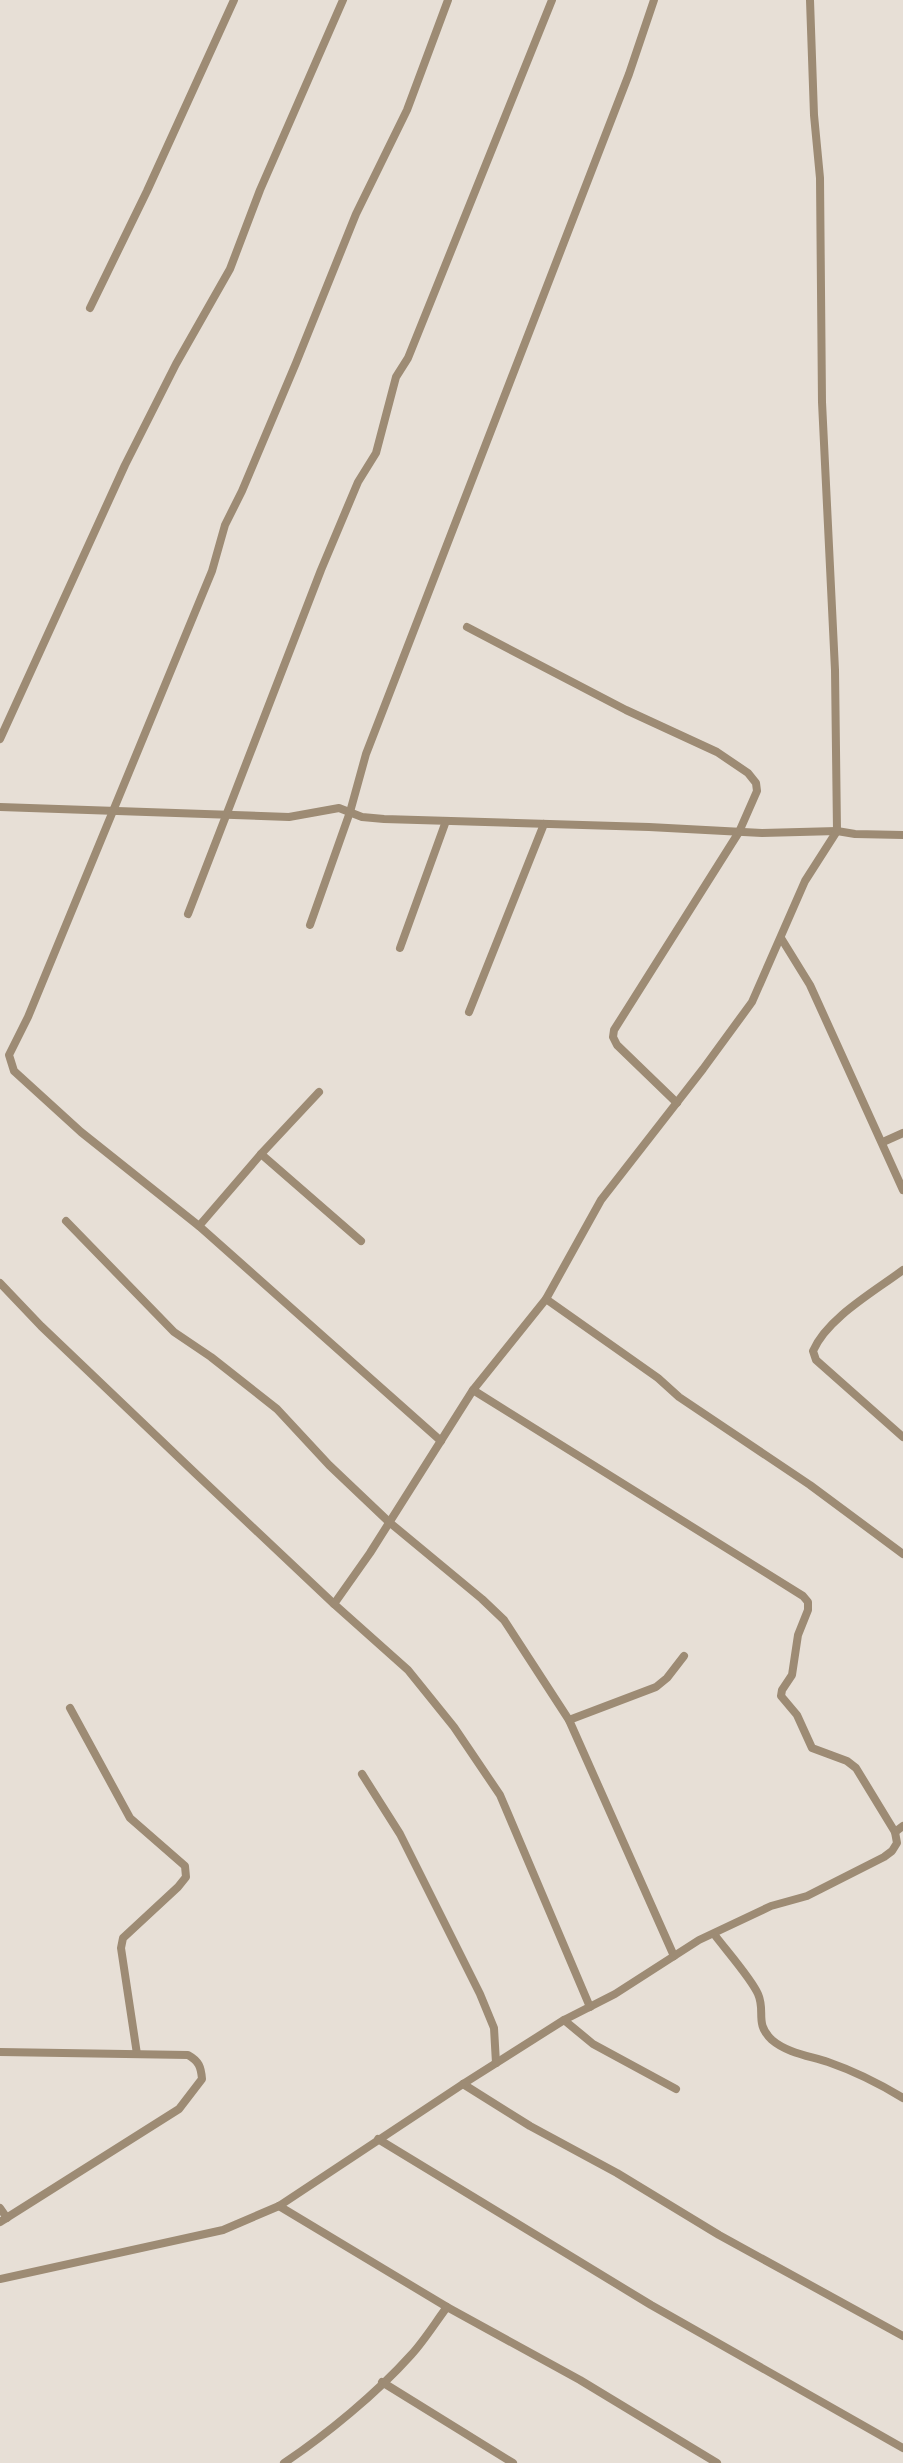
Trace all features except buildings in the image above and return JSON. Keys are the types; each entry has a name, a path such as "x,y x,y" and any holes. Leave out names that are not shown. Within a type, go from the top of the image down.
{"street":[{"path":"90,308 147,191 234,0"},
{"path":"0,739 125,465 176,364 230,269 260,190 344,0"},
{"path":"441,1440 199,1226 81,1132 14,1071 10,1065 9,1056 28,1017 111,811 212,571 225,525 265,438 356,214 407,110 448,0"},
{"path":"188,914 321,570 358,482 376,453 396,377 408,357 552,0"},
{"path":"310,925 350,812 366,754 629,74 654,0"},
{"path":"334,1604 473,1390 546,1299 601,1200 752,1002 805,881 837,831 835,670 822,402 820,178 814,114 810,0"},
{"path":"467,627 626,710 717,753 748,773 756,783 758,791 739,832 614,1030 613,1037 617,1045 677,1103"},
{"path":"0,807 289,817 339,808 362,817 739,832 837,831 855,834 903,835"},
{"path":"400,948 446,821"},
{"path":"469,1012 544,824"},
{"path":"781,938 810,985 903,1190"},
{"path":"199,1226 261,1154 319,1092"},
{"path":"883,1142 903,1132"},
{"path":"261,1154 361,1241"},
{"path":"66,1221 174,1332 211,1357 277,1409 329,1465 389,1522 504,1620 569,1720 674,1956"},
{"path":"903,1270 848,1310 817,1341 813,1351 816,1360 903,1437"},
{"path":"0,1282 41,1326 334,1604 408,1670 454,1727 500,1795 590,2007"},
{"path":"546,1299 658,1378 679,1397 810,1485 903,1554"},
{"path":"0,2279 223,2230 279,2206 496,2063 564,2020 615,1994 699,1940 771,1906 807,1896 884,1857 897,1843 895,1832 855,1768 847,1761 812,1748 797,1715 781,1696 782,1690 792,1675 798,1635 808,1610 808,1602 803,1596 473,1390"},
{"path":"569,1720 656,1687 667,1678 684,1656"},
{"path":"70,1708 130,1818 185,1866 186,1877 178,1887 123,1938 121,1948 137,2054"},
{"path":"362,1774 400,1834 480,1994 494,2028 496,2063"},
{"path":"895,1832 903,1826"},
{"path":"714,1934 758,1994 763,2030 774,2042 806,2057 828,2062 903,2098"},
{"path":"564,2020 593,2044 676,2089"},
{"path":"0,2052 189,2055 197,2060 202,2079 179,2109 4,2220 0,2208"},
{"path":"463,2084 530,2126 617,2173 719,2235 903,2336"},
{"path":"378,2139 651,2305 903,2448"},
{"path":"279,2206 447,2307 580,2380 717,2463"},
{"path":"284,2463 308,2447 411,2355 447,2307"},
{"path":"382,2382 513,2463"}]}
